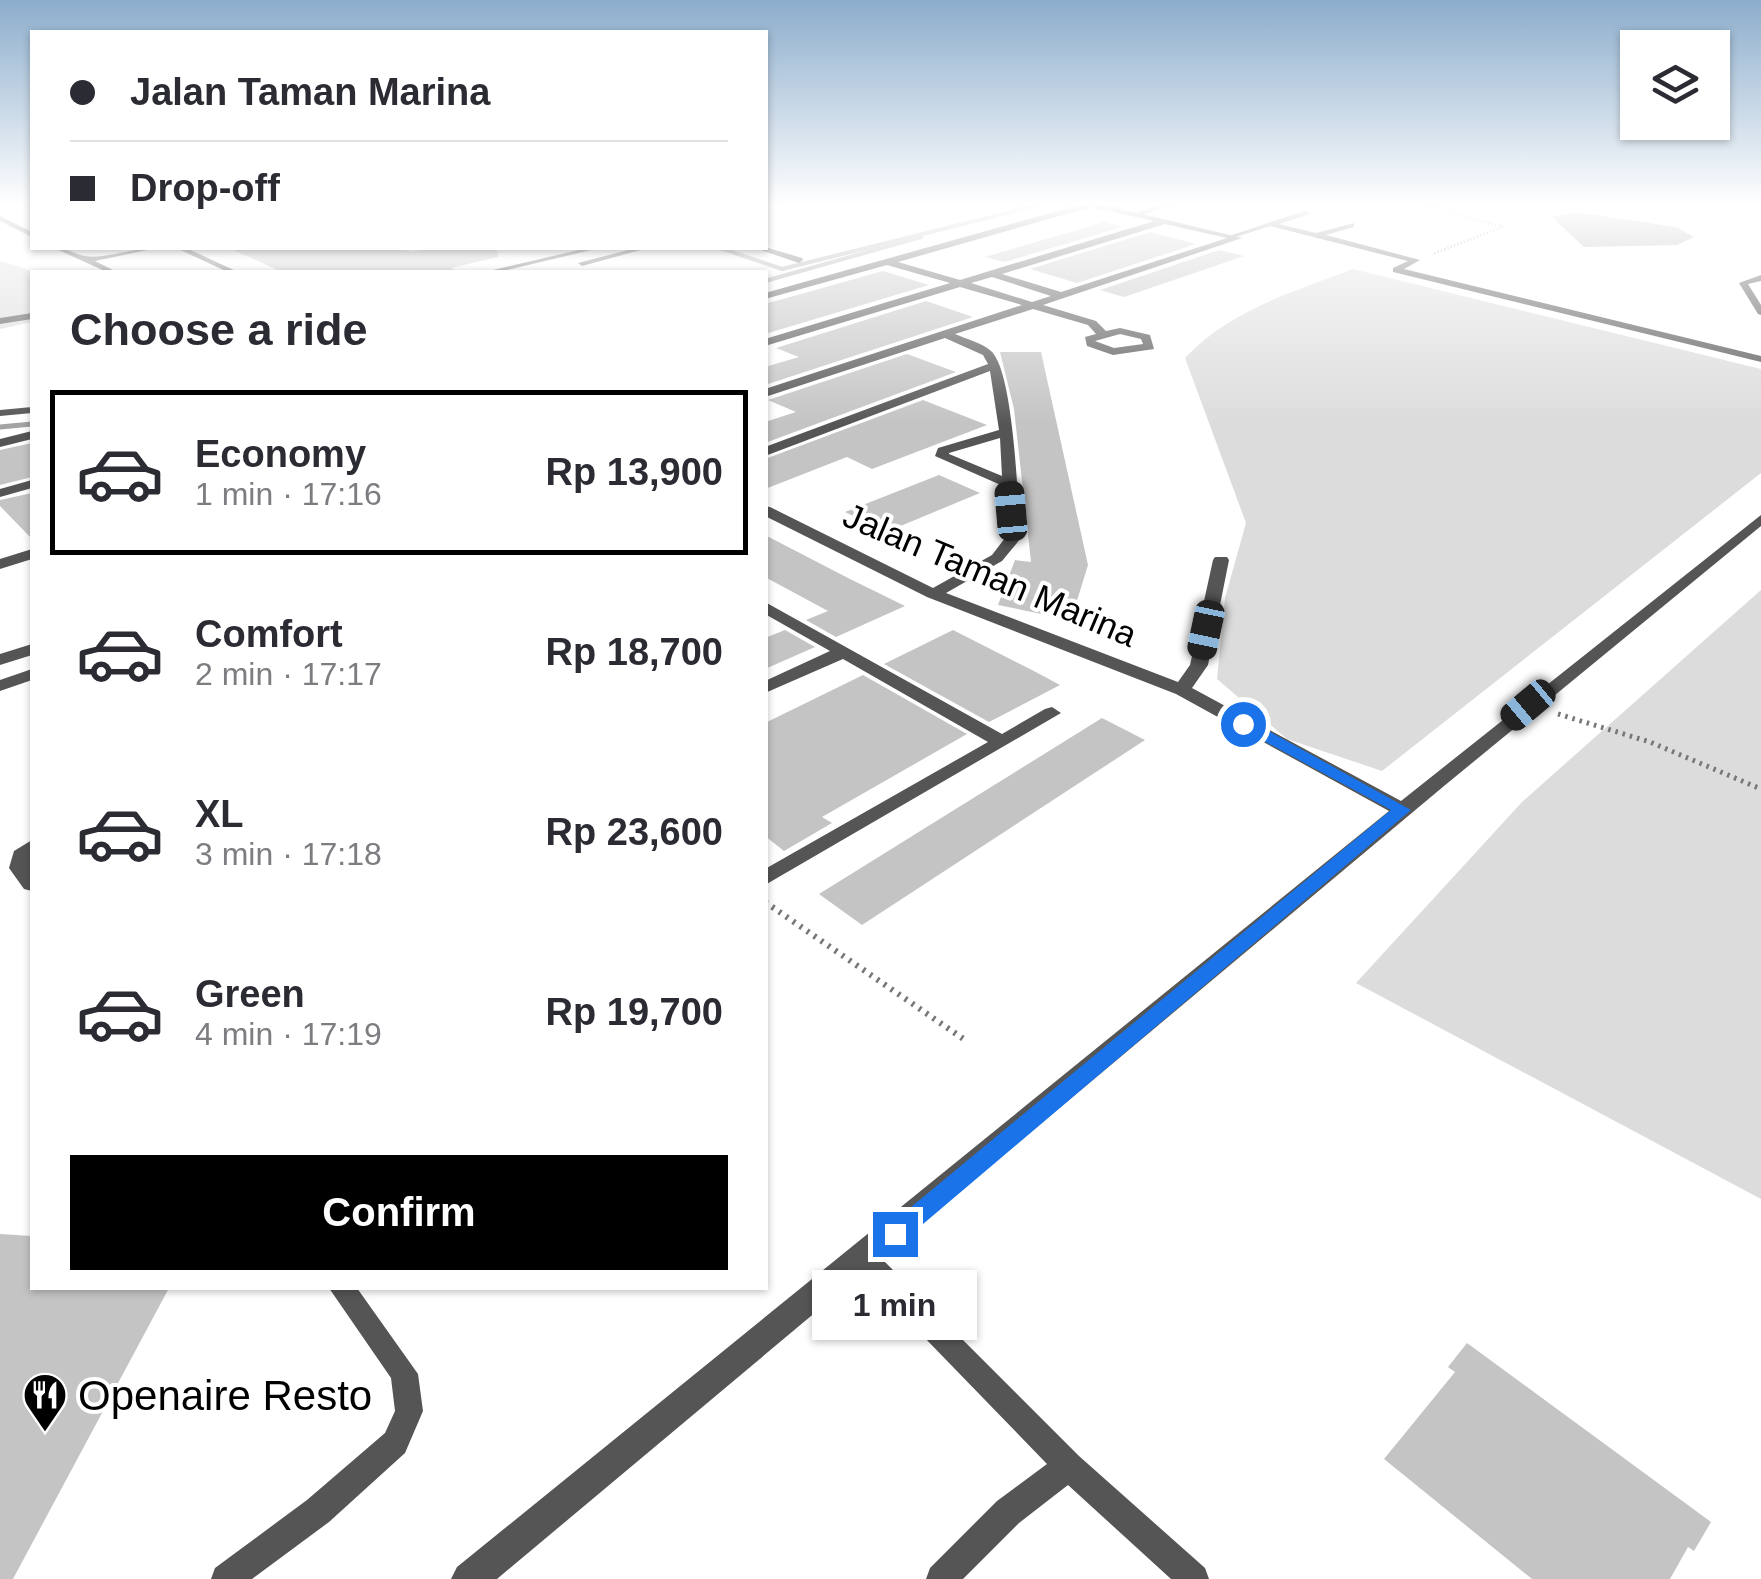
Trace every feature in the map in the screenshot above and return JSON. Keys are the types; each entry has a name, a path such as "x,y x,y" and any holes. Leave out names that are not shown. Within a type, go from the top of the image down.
{"street":[{"path":"768,295 831,278"},
{"path":"941,278 1092,323 1102,333"},
{"path":"768,342 981,278"},
{"path":"1004,278 1059,295"},
{"path":"768,391 1113,278"},
{"path":"933,594 1008,551 1013,538 1006,432 995,365 987,353 946,334"},
{"path":"768,451 995,365"},
{"path":"1006,432 958,445 943,451 942,456 1008,484"},
{"path":"0,443 30,435"},
{"path":"0,493 30,485"},
{"name":"Jalan Taman Marina","path":"768,512 933,594 1182,690 1402,810"},
{"path":"469,1579 865,1259 1528,705 1761,519"},
{"path":"0,564 30,555"},
{"path":"1182,690 1199,665 1221,560"},
{"path":"768,610 1001,741"},
{"path":"0,660 30,650"},
{"path":"768,687 843,652"},
{"path":"0,686 30,675"},
{"path":"768,876 1052,714"},
{"path":"30,849 22,856 20,868 30,881"}],"lane":[{"path":"1428,278 1761,359"},
{"path":"1761,278 1744,283 1761,312"},
{"path":"0,321 30,316"},
{"path":"0,413 30,410"},
{"path":"865,1259 1069,1466 1194,1579"},
{"path":"226,1579 318,1511 395,1443 409,1411 404,1374 343,1290"},
{"path":"941,1579 1008,1512 1069,1466"}],"path":[{"path":"1528,705 1650,742 1761,789"},
{"path":"768,904 965,1040"}],"shaded area":[{"path":"0,278 30,278 30,322 0,329"},
{"path":"1330,278 1388,278 1761,369 1761,473 1382,771 1287,739 1217,679 1225,598 1246,523 1185,358 1222,327 1285,295"},
{"path":"1761,590 1761,1199 1356,983 1522,802"}],"building":[{"path":"859,278 905,278 929,285 768,333 768,303"},
{"path":"1059,278 1093,278 1077,283"},
{"path":"1137,278 1181,278 1124,297 1100,290"},
{"path":"926,301 973,317 768,384 768,366 799,357 776,348"},
{"path":"1000,352 1041,352 1088,565 1071,620 998,605 1015,560 1031,562 1014,409"},
{"path":"907,354 956,372 768,442 768,421 796,412 768,400"},
{"path":"923,400 987,425 872,469 847,457 768,488 768,458"},
{"path":"30,443 30,478 0,485 0,450"},
{"path":"939,475 980,493 886,532 845,512"},
{"path":"30,493 30,537 0,506 0,500"},
{"path":"768,537 905,606 836,637 806,620 828,611 768,579"},
{"path":"785,630 815,647 768,668 768,637"},
{"path":"953,630 1060,685 989,722 884,664"},
{"path":"863,675 967,734 822,817 832,823 784,851 768,838 768,722"},
{"path":"1102,718 1145,740 862,925 819,894"},
{"name":"Openaire Resto","path":"0,1234 30,1236 30,1290 168,1290 13,1579 0,1579"},
{"path":"1467,1343 1711,1522 1694,1551 1688,1547 1670,1579 1532,1579 1384,1459 1455,1372 1448,1367"}],"waterway":[{"path":"768,280 777,278"},
{"path":"0,427 30,424"}],"place":[{"name":"Openaire Resto","path":"45,1433"}],"route":[{"path":"895,1234 1402,810 1243,724"}]}
